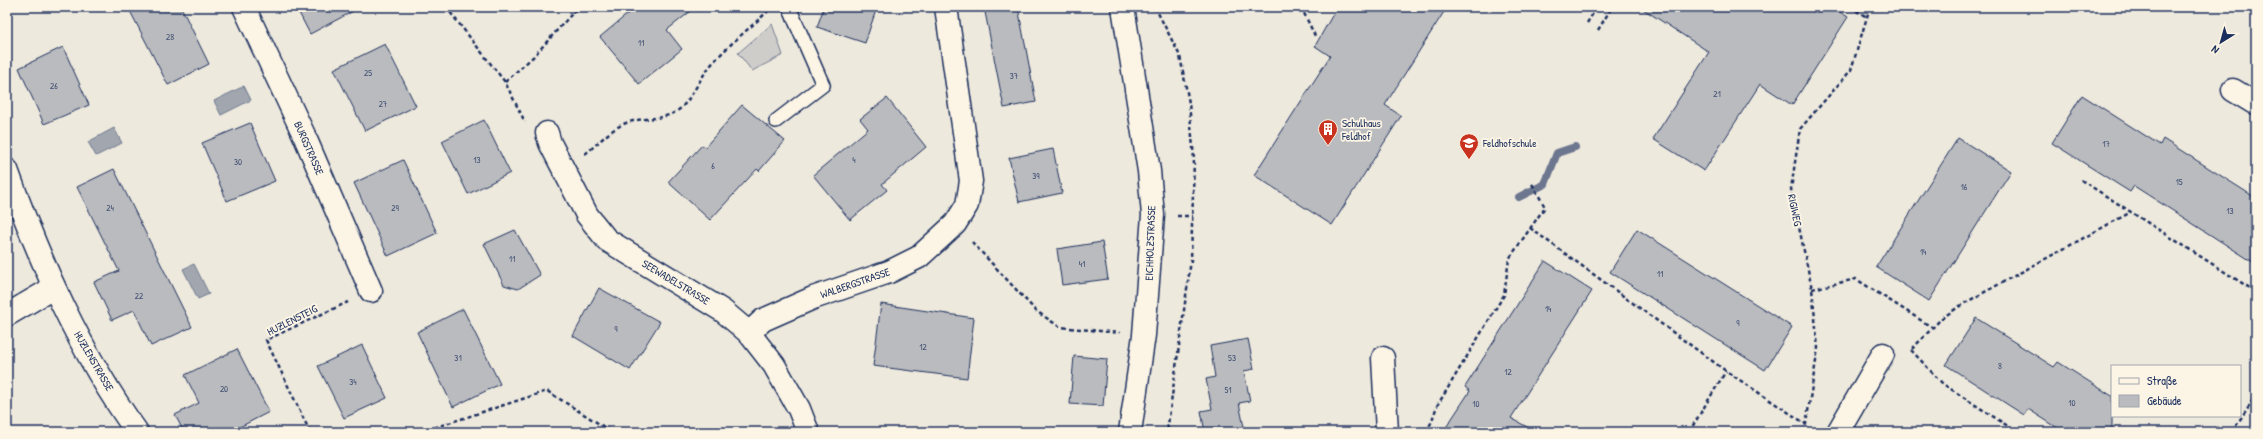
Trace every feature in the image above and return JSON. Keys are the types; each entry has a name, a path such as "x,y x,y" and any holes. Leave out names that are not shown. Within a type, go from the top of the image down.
{"street":[{"name":"BURGSTRASSE","path":"244,7 304,135 371,291"},
{"name":"WALBERGSTRASSE","path":"749,333 763,320 799,304 889,272 919,257 955,224 967,205 971,181 946,7"},
{"name":"EICHHOLZSTRASSE","path":"1123,7 1149,171 1153,216 1144,335 1130,432"},
{"path":"2233,90 2256,104"},
{"name":"SEEWADELSTRASSE","path":"547,133 550,143 587,215 607,240 723,311 749,333 774,365 799,410 808,432"},
{"name":"HUZLENSTRASSE","path":"7,170 53,288 96,367 137,432"},
{"path":"7,315 53,288"},
{"path":"1838,432 1883,354"},
{"path":"1383,358 1387,432"}],"lane":[{"path":"776,121 823,85 790,7"}],"path":[{"path":"446,7 505,82 529,128 547,133"},
{"path":"505,82 534,56 578,7"},
{"path":"564,171 611,132 626,124 645,118 661,119 681,108 710,66 728,47 773,7"},
{"path":"1155,7 1180,56 1189,104 1194,159 1191,260 1167,432"},
{"path":"1301,7 1316,38"},
{"path":"1587,23 1597,7"},
{"path":"1598,30 1612,7"},
{"path":"1850,7 1867,17"},
{"name":"RIGIWEG","path":"1802,432 1806,424 1818,348 1812,290 1791,189 1800,129 1851,70 1870,7"},
{"path":"2081,180 2256,292"},
{"path":"1426,432 1432,423 1438,406 1504,295 1509,259 1545,207 1531,182"},
{"path":"1883,354 1912,350 1942,318 1963,304 2131,212"},
{"path":"1175,216 1192,216"},
{"path":"955,224 1036,311 1060,327 1144,335"},
{"path":"1530,228 1726,371 1806,424"},
{"path":"1812,290 1856,279 1933,328"},
{"name":"HUZLENSTEIG","path":"310,432 266,340 371,291"},
{"path":"1912,350 1943,384 2017,432"},
{"path":"1689,432 1726,371"},
{"path":"421,432 547,391 612,432"},
{"path":"2232,432 2256,395"}],"shaded area":[{"path":"772,24 783,55 752,71 738,53"},
{"path":"244,86 251,100 221,115 214,101"},
{"path":"114,128 122,143 96,156 88,142"},
{"path":"194,264 209,294 198,299 183,269"}],"building":[{"path":"128,7 181,7 209,64 168,85"},
{"path":"296,7 361,7 310,34"},
{"path":"636,7 696,7 667,30 682,49 639,84 600,37"},
{"path":"824,7 877,7 865,43 817,27"},
{"path":"984,7 1018,7 1036,102 1004,108"},
{"name":"Schulhaus Feldhof","path":"1337,7 1447,7 1385,105 1401,116 1332,225 1254,175 1330,56 1315,46"},
{"path":"1640,7 1832,7 1848,17 1792,105 1760,84 1704,171 1653,139 1709,52"},
{"path":"385,44 416,106 365,131 334,69"},
{"path":"63,47 89,105 44,124 19,68"},
{"path":"2082,95 2160,145 2163,139 2256,198 2256,264 2134,186 2130,192 2052,143"},
{"path":"887,98 926,147 882,184 887,190 850,220 813,175 868,129 860,119"},
{"path":"742,105 785,141 759,171 757,169 710,220 668,182 702,145 705,147"},
{"path":"484,120 510,173 468,194 442,141"},
{"path":"250,123 275,181 227,201 202,143"},
{"path":"1958,138 2011,171 1929,301 1876,267"},
{"path":"1053,149 1062,193 1019,202 1009,158"},
{"path":"403,160 437,233 388,256 354,183"},
{"path":"114,169 192,327 151,346 134,310 112,320 94,282 119,271 77,187"},
{"path":"1637,229 1792,327 1765,370 1610,272"},
{"path":"515,230 540,275 518,289 504,285 484,244"},
{"path":"1102,242 1108,279 1062,285 1057,249"},
{"path":"1545,261 1592,291 1511,418 1536,432 1443,432 1470,391 1465,387"},
{"path":"599,288 660,322 630,370 573,336"},
{"path":"881,304 974,318 967,378 873,366"},
{"path":"463,309 500,384 453,407 417,332"},
{"path":"1976,318 2054,367 2058,362 2111,395 2112,432 2064,432 2028,409 2024,415 1946,365"},
{"path":"1248,339 1254,369 1244,371 1250,401 1239,403 1245,432 1205,432 1201,411 1212,409 1206,379 1215,377 1210,346"},
{"path":"362,345 387,398 344,418 318,366"},
{"path":"237,349 269,412 230,432 184,432 175,415 199,403 185,375"},
{"path":"1074,356 1107,359 1103,406 1070,404"}],"waterway":[{"path":"1519,197 1545,184 1557,153 1575,147"}],"place":[{"name":"Schulhaus Feldhof","path":"1328,146"},
{"name":"Feldhofschule","path":"1469,160"}]}
